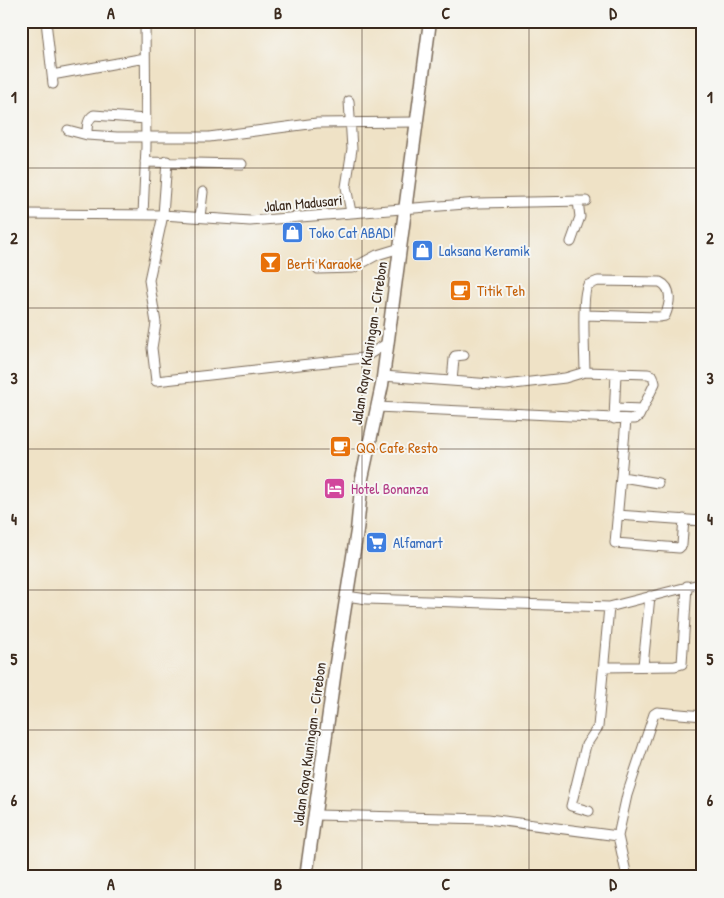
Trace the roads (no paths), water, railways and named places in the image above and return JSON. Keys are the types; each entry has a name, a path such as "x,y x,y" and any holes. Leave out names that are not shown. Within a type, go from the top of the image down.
{"highway":[{"name":"Jalan Raya Kuningan - Cirebon","path":"306,877 357,531 362,478 377,407 384,360 430,21"}],"street":[{"path":"46,21 52,80 145,58"},
{"path":"143,215 146,137 145,21"},
{"path":"349,101 352,150 346,187 351,212"},
{"path":"87,135 90,117 94,115 146,119"},
{"path":"68,130 87,135 209,137 317,123 416,122"},
{"path":"145,162 242,164"},
{"path":"167,162 163,215 149,280 156,324 152,348 156,381 362,358 384,360 452,381 505,385 565,378 585,372 653,376 654,383 640,416 626,420 377,407"},
{"path":"200,217 203,192"},
{"name":"Jalan Madusari","path":"21,214 163,215 250,221 478,203 582,201 580,217 571,242"},
{"path":"318,269 353,268 377,255 400,248"},
{"path":"584,314 665,316 668,310 669,290 666,285 660,282 598,281 585,288 584,314 585,372"},
{"path":"452,381 455,356 464,356"},
{"path":"614,419 616,373"},
{"path":"615,408 643,409"},
{"path":"626,420 622,477 614,540 618,545 681,547 684,519"},
{"path":"622,477 658,483"},
{"path":"617,515 703,521"},
{"path":"346,596 367,599 609,607 702,582 703,571"},
{"path":"604,667 675,666 682,664 687,586"},
{"path":"643,666 650,596"},
{"path":"589,811 571,806 586,745 598,727 600,682 604,667 609,607"},
{"path":"627,877 618,836 627,796 655,713 703,716"},
{"path":"316,815 488,819 618,836"}],"place":[{"name":"Toko Cat ABADI","path":"293,232"},
{"name":"Laksana Keramik","path":"423,250"},
{"name":"Berti Karaoke","path":"271,263"},
{"name":"Titik Teh","path":"461,290"},
{"name":"QQ Cafe Resto","path":"340,447"},
{"name":"Hotel Bonanza","path":"335,488"},
{"name":"Alfamart","path":"377,542"}]}
